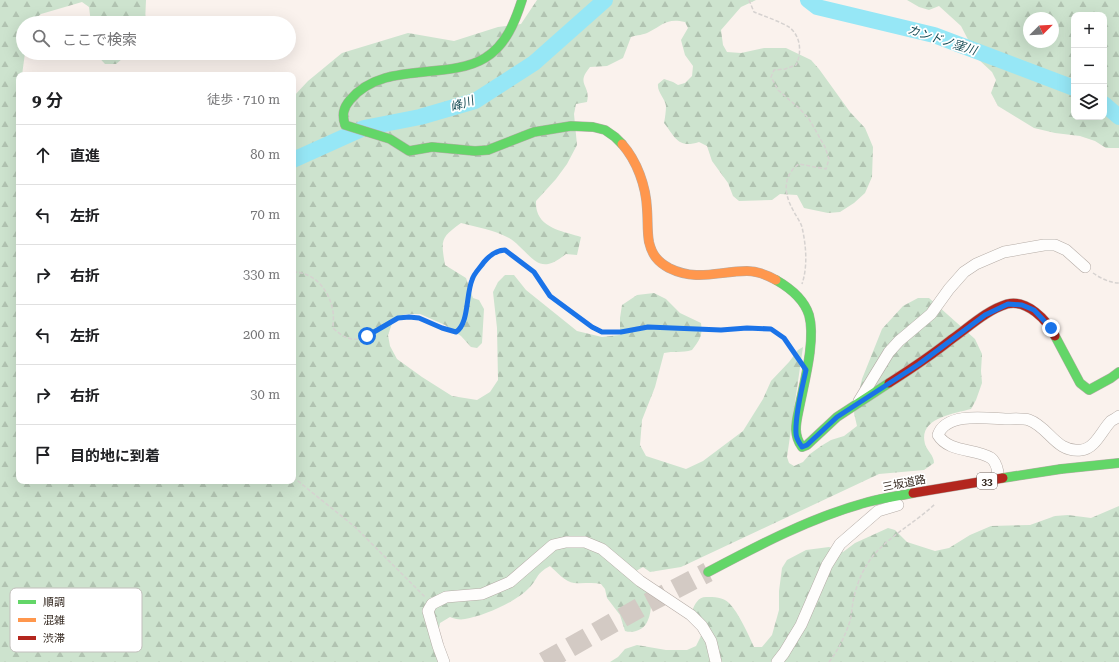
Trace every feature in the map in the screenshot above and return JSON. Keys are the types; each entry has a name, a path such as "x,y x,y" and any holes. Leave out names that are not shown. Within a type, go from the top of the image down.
{"main road":[{"path":"522,0 515,21 502,45 486,58 471,64 413,72 392,77 360,89 348,101 343,114 345,125 390,139 410,151 431,146 486,150 510,143 534,132 554,128 594,127 611,134 624,146 634,161 644,186 647,203 648,238 655,258 674,270 691,275 713,275 749,271 763,274 778,280 799,296 810,315 811,333 809,355 797,419 796,433 798,441 802,447 807,445 837,417 919,364 985,315 1008,304 1022,305 1034,310 1051,328 1080,383 1089,390 1119,372"},
{"name":"三坂道路","path":"708,572 759,546 820,518 868,502 913,493 1061,469 1119,463"}],"street":[{"path":"859,402 889,352 899,341 932,314 949,288 964,272 976,264 1004,252 1044,244 1055,245 1066,250 1085,267"},
{"path":"777,662 801,625 827,566 840,544 878,511 933,495 967,490 991,484 998,472 996,464 991,458 975,452 950,446 942,441 938,435 940,430 945,425 960,419 975,418 1029,420 1037,425 1058,444 1071,449 1081,450 1090,447 1111,422 1119,416"},
{"path":"444,662 428,611 432,604 446,597 482,594 510,582 553,545 566,542 585,542 602,549 640,581 691,615 702,626 711,641 716,662"}],"path":[{"path":"748,0 754,12 789,28 797,37 800,48 799,58 796,65 785,69 774,70 771,77 778,90 809,119 825,147 829,159 826,169 799,164 792,169 787,179 786,195 801,225 805,246 806,262 804,281 799,296"},
{"path":"296,272 300,272 319,282 326,291 333,312 333,328 348,339 360,340 398,318 409,317 419,318 442,328 456,332 464,324 468,295 474,275 490,255 500,250 505,250 534,272 550,296 592,327 602,332 621,332 648,327 721,330 747,328 771,329 784,338 806,370"},
{"path":"1085,267 1097,276 1115,283 1119,283"},
{"path":"296,479 355,527 432,604"},
{"path":"829,662 839,649 850,620 854,596 864,569 871,558 880,548 937,503"}],"green space":[{"path":"0,0 146,0 145,16 90,16 89,7 82,2 39,16 16,16 16,60 24,60 22,72 16,72 16,484 296,484 296,94 308,81 342,53 408,33 454,41 498,27 521,24 537,0 756,0 741,7 721,30 723,45 727,52 741,53 764,48 786,48 811,60 850,112 865,128 873,147 872,177 865,193 854,203 840,212 828,213 804,208 797,195 780,194 772,200 739,201 733,196 728,183 712,161 707,146 699,142 692,144 682,143 674,137 664,123 666,106 658,84 664,79 678,85 685,83 692,76 693,66 685,55 681,40 688,28 685,22 666,22 647,33 631,37 623,58 607,66 590,67 584,78 588,96 587,102 576,104 574,114 577,145 567,164 556,179 536,201 537,211 540,217 549,226 581,237 577,255 566,254 551,263 540,264 509,238 491,231 461,223 449,232 444,240 443,250 445,265 466,278 473,298 479,300 484,309 482,343 477,348 471,347 461,336 445,325 420,314 406,314 394,318 388,335 390,346 397,359 452,396 477,400 490,392 498,380 497,328 493,292 498,282 505,275 514,275 526,290 577,331 602,337 620,335 622,305 637,295 654,293 666,299 680,313 701,323 701,332 697,344 692,350 664,353 655,387 642,420 640,445 646,456 686,469 703,461 743,431 763,399 771,381 798,350 803,347 787,457 789,463 794,466 803,462 810,454 821,446 831,440 844,436 857,426 854,413 862,379 882,329 903,306 918,298 929,298 975,339 982,354 982,383 971,409 947,415 932,423 927,428 924,435 925,444 933,458 934,463 924,470 879,474 681,567 650,572 643,567 636,571 649,592 651,604 650,615 647,623 639,630 632,632 625,631 620,615 607,598 605,589 601,584 567,581 550,566 539,574 532,585 523,593 508,603 490,612 473,617 456,619 450,617 440,623 437,639 446,662 0,662"},
{"path":"907,0 1119,0 1119,148 1106,148 1095,141 1080,136 1055,133 1034,128 998,106 991,93 996,80 992,72 978,59 961,26 939,6 929,10 919,7"},
{"path":"101,60 121,60 116,64 105,64"},
{"path":"1119,506 1119,662 610,662 618,657 625,649 637,645 666,650 687,650 696,646 702,634 692,611 696,603 703,597 721,598 727,601 740,618 754,647 762,647 772,635 779,610 779,591 782,568 787,560 806,550 829,547 843,552 855,543 888,528 895,530 907,542 935,551 949,548 970,535 991,526 1030,525 1055,516 1068,515 1091,518"}],"waterway":[{"name":"峰川","path":"296,159 364,128 420,117 475,101 534,63 605,0"},
{"name":"カンドノ窪川","path":"808,0 817,7 934,35 1071,87"},
{"name":"カンドノ窪川","path":"1107,107 1119,117"}],"tunnel":[{"path":"544,662 648,603 708,572"}],"traffic: fast":[{"path":"522,0 513,25 504,40 499,47 485,58 470,65 453,69 397,75 380,80 364,88 350,100 344,112 345,125 390,139 409,151 432,147 475,151 488,150 534,132 571,126 593,127 605,130 622,144"},
{"path":"776,280 791,290 804,304 807,309 811,325 810,349 796,424 797,438 802,447 807,445 837,417 889,383"},
{"path":"1055,336 1080,383 1089,390 1119,372"},
{"path":"1061,469 1119,463"},
{"path":"1003,478 1061,469"},
{"path":"708,572 786,532 827,515 868,502 913,493"}],"traffic: slow":[{"path":"622,144 632,158 643,183 646,200 649,242 652,251 659,261 669,268 689,274 708,275 737,271 751,271 769,276 776,280"}],"traffic: jam":[{"path":"889,383 992,310 1007,304 1014,303 1022,305 1036,312 1055,336"},
{"path":"913,493 1003,478"}],"route":[{"path":"367,336 398,318 409,317 419,318 442,328 456,332 464,324 468,295 474,275 490,255 500,250 505,250 534,272 550,296 592,327 602,332 621,332 648,327 721,330 747,328 771,329 784,338 806,370 797,419 796,433 798,441 802,447 807,445 837,417 919,364 985,315 1008,304 1022,305 1034,310 1051,328"}]}
